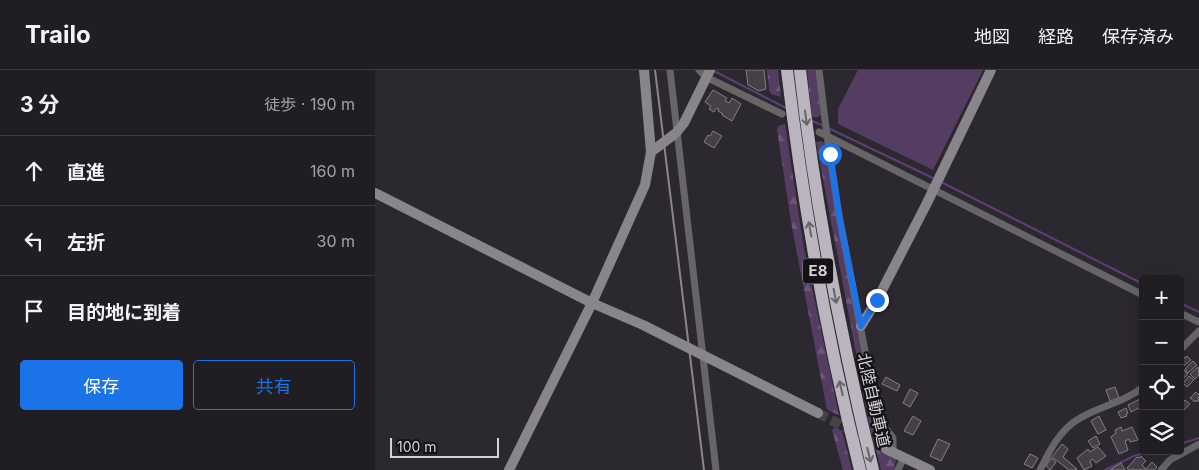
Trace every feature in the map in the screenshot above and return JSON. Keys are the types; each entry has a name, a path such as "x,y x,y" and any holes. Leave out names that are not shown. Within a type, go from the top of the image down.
{"highway":[{"name":"北陸自動車道","path":"787,70 800,169 816,263 860,470"},
{"name":"北陸自動車道","path":"800,70 813,168 832,282 873,470"}],"street":[{"path":"509,470 592,303 645,185 651,152 644,70"},
{"path":"670,70 716,470"},
{"path":"819,70 839,215 876,403 882,423 893,438 890,451 930,470"},
{"path":"861,326 877,300 933,190 991,70"},
{"path":"651,152 676,133 684,124 705,72 783,114"},
{"path":"819,132 1139,293"},
{"path":"375,193 592,303 643,325 818,413"},
{"path":"1184,315 1199,322"},
{"path":"1184,346 1199,331"},
{"path":"1039,470 1065,430 1077,420 1132,395 1139,389"},
{"path":"1161,470 1170,460 1199,444"},
{"path":"898,470 904,457"}],"green space":[{"path":"767,70 778,70 781,97 771,94"},
{"path":"807,70 816,70 821,115 818,117 812,117"},
{"path":"858,70 983,70 933,170 838,124 838,109"},
{"path":"785,124 804,249 839,415 827,410 791,222 777,130 778,126"},
{"path":"821,141 826,144 867,376 879,424 888,436 888,446 871,433 816,142"},
{"path":"835,427 842,431 852,470 843,470 832,430"},
{"path":"876,449 896,459 894,470 881,470"}],"building":[{"path":"746,70 764,70 766,89 759,91 748,85"},
{"path":"713,90 727,98 725,101 729,103 732,98 741,104 732,121 722,115 718,111 719,109 717,108 714,112 709,109 711,106 705,102"},
{"path":"713,131 722,136 714,148 704,142"},
{"path":"1187,356 1191,360 1184,366 1184,357"},
{"path":"1193,361 1197,365 1188,373 1185,369"},
{"path":"1198,367 1199,374 1195,379 1190,374"},
{"path":"1184,370 1188,374 1184,378"},
{"path":"1189,376 1194,380 1187,387 1184,382"},
{"path":"886,377 900,385 897,391 882,384"},
{"path":"1115,387 1119,398 1110,401 1106,390"},
{"path":"910,389 918,393 910,407 903,403"},
{"path":"1196,392 1199,395 1198,402 1190,398"},
{"path":"1139,400 1139,408 1131,412 1128,405"},
{"path":"1184,401 1190,404 1184,410"},
{"path":"1126,408 1127,416 1121,418 1118,412"},
{"path":"913,416 921,421 913,435 904,431"},
{"path":"1099,416 1106,430 1098,434 1091,421"},
{"path":"1121,427 1122,431 1132,427 1138,440 1130,442 1129,439 1125,441 1128,450 1119,454 1111,437 1116,433 1115,430"},
{"path":"1096,436 1100,444 1093,448 1088,441"},
{"path":"938,439 950,444 941,461 930,456"},
{"path":"1062,444 1068,449 1063,457 1077,469 1069,470 1052,457"},
{"path":"1098,447 1106,456 1096,463 1093,459 1090,461 1092,466 1084,470 1077,458 1088,449 1090,452"},
{"path":"1030,454 1038,458 1032,468 1024,464"},
{"path":"1141,456 1146,461 1142,465 1146,469 1152,462 1157,467 1154,470 1129,470 1127,468 1137,457 1140,458"},
{"path":"1051,458 1056,462 1050,470 1046,466"},
{"path":"1121,463 1125,470 1110,470"}],"waterway":[{"path":"714,71 786,108"},
{"path":"810,120 824,126"},
{"path":"828,128 935,179"},
{"path":"941,182 1139,282"},
{"path":"1184,305 1199,312"},
{"path":"1184,443 1199,438"},
{"path":"1105,470 1139,455"}],"tunnel":[{"path":"818,413 886,449"}],"railway":[{"path":"655,70 704,470"}],"route":[{"path":"830,154 839,215 861,326 877,300"}]}
